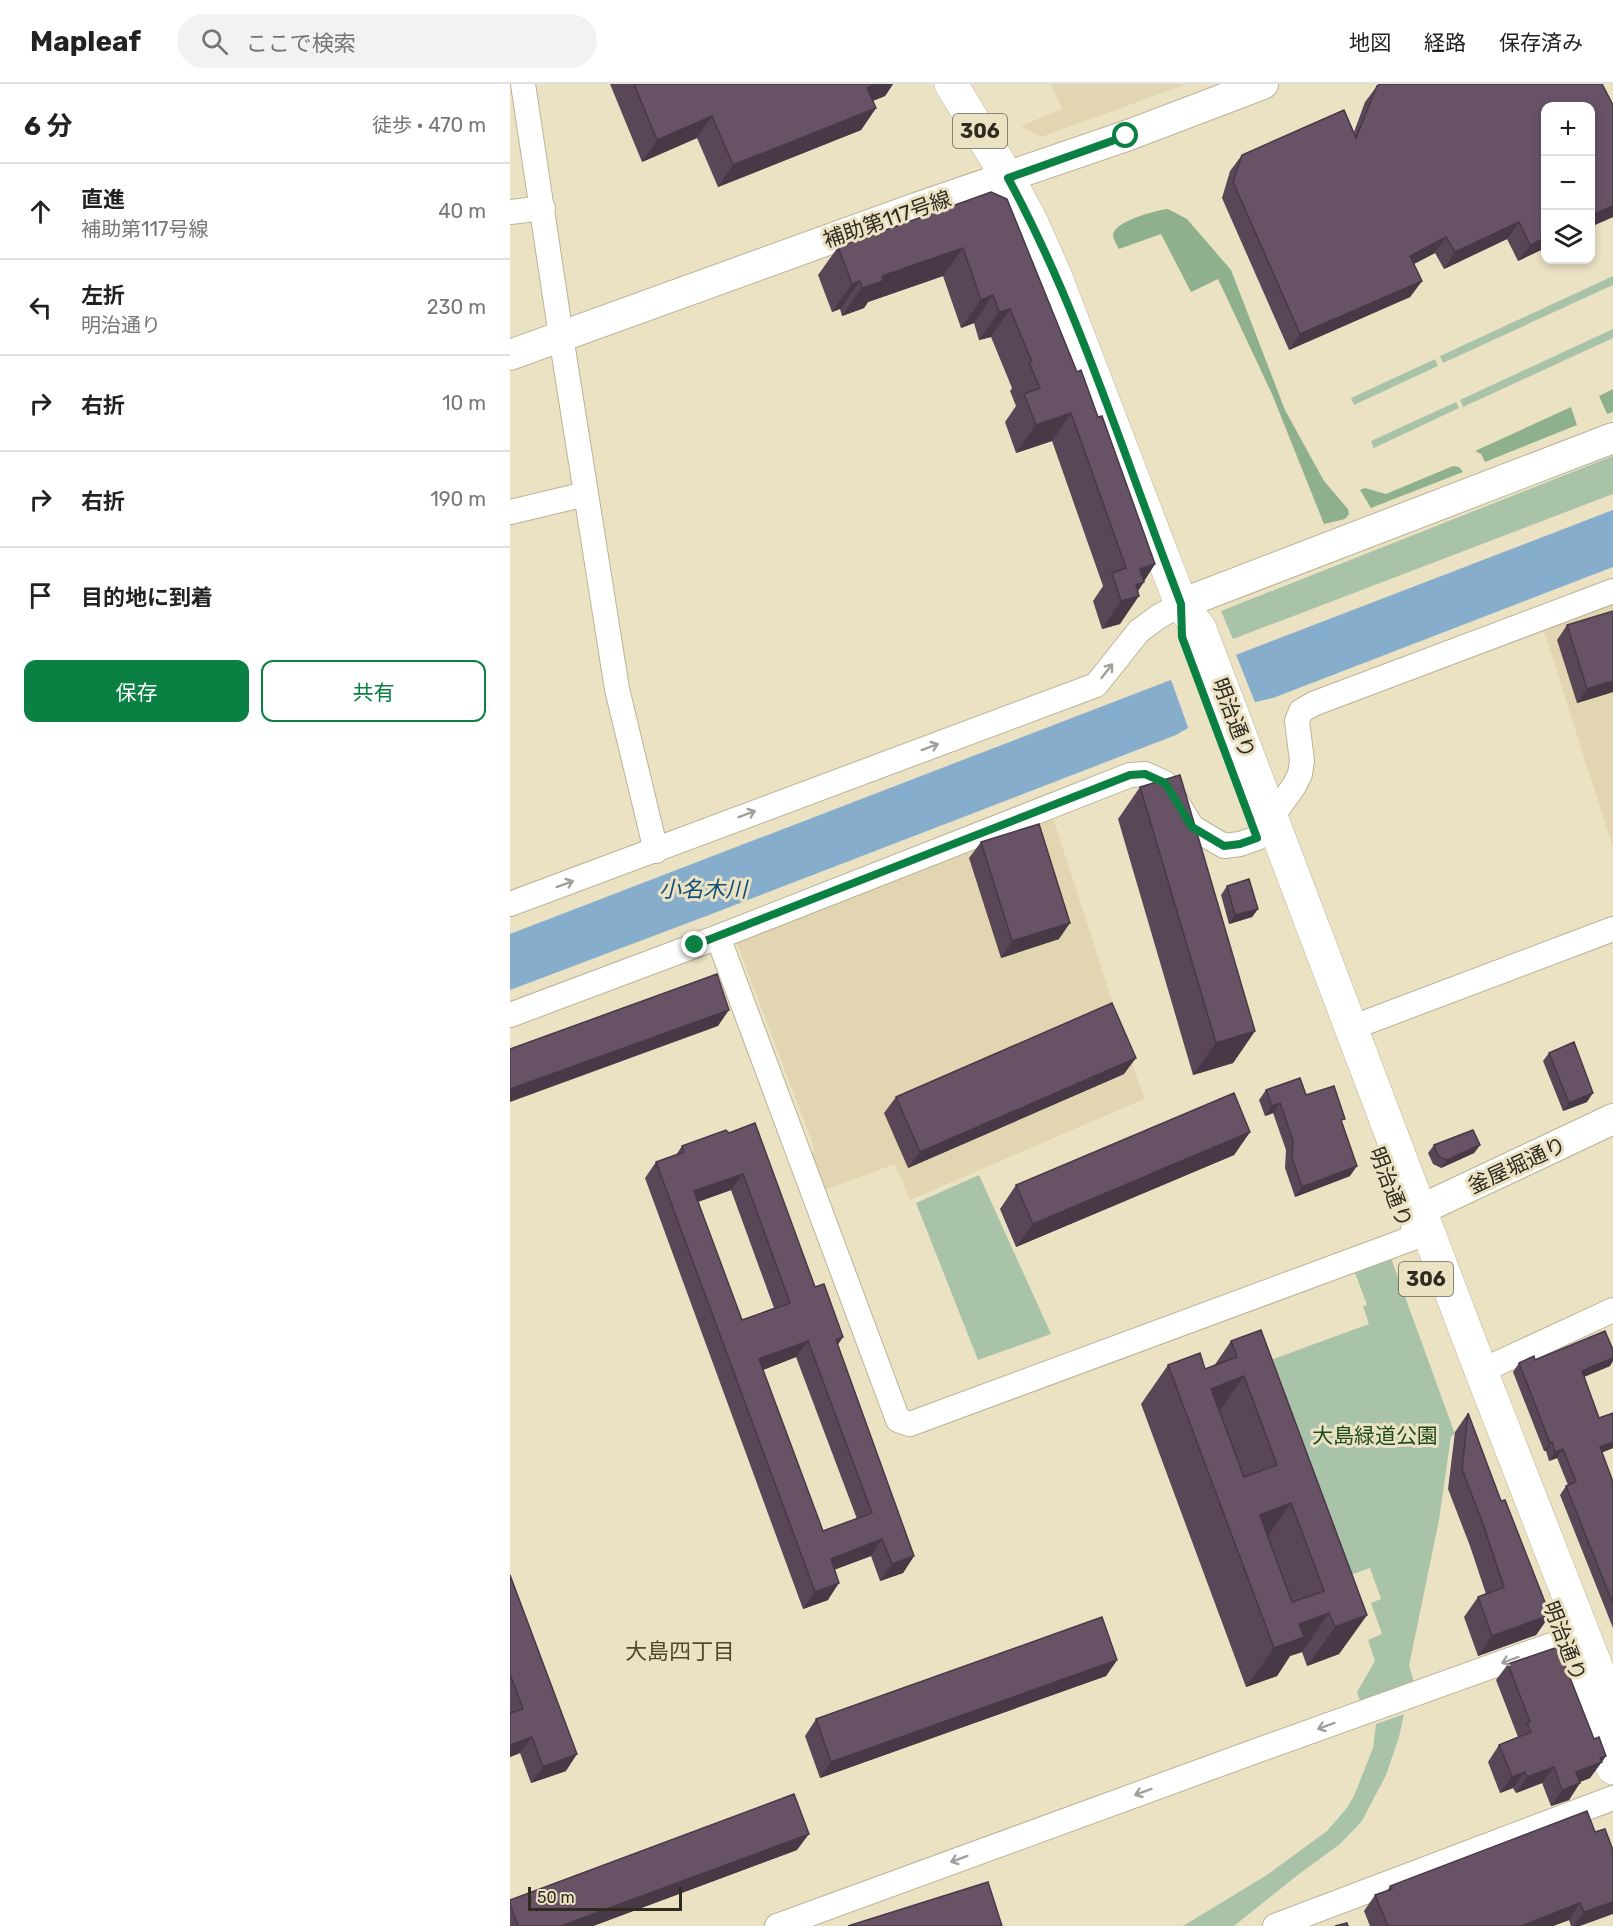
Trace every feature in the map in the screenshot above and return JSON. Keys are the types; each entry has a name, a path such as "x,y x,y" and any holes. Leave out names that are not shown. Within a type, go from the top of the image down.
{"main road":[{"name":"明治通り","path":"951,84 1008,178 1032,223 1055,275 1570,1627 1613,1710"},
{"name":"明治通り","path":"1264,827 1351,1028 1415,1225 1481,1371 1570,1627 1613,1768"}],"street":[{"path":"523,84 519,117 543,208 617,689 656,851"},
{"name":"補助第117号線","path":"510,355 913,209 1008,178 1263,84"},
{"path":"510,212 543,208"},
{"path":"510,904 1096,686 1139,631 1158,617 1188,624 1613,438"},
{"path":"510,512 586,494"},
{"path":"510,1015 718,937 1130,775 1145,774 1165,783 1192,827 1224,846 1240,844 1264,827 1300,774 1302,761 1297,721 1301,711 1313,704 1613,591"},
{"path":"1351,1028 1613,929"},
{"path":"718,937 898,1420 910,1424 1415,1225"},
{"name":"釜屋堀通り","path":"1415,1225 1613,1119"},
{"path":"1481,1371 1613,1310"},
{"path":"777,1926 1256,1751 1570,1627"},
{"path":"1275,1926 1613,1798"}],"shaded area":[{"path":"1051,84 1187,84 1041,137 1021,126 1062,109"},
{"path":"1613,601 1613,848 1543,628"},
{"path":"1053,818 1144,1099 910,1200 895,1164 827,1189 823,1187 812,1155 814,1147 736,941"}],"green space":[{"path":"1168,209 1187,219 1231,270 1285,410 1324,481 1348,509 1349,514 1345,519 1324,524 1272,394 1218,279 1191,292 1161,234 1119,249 1113,235 1120,225 1137,217"},
{"path":"1613,276 1613,285 1443,363 1440,356"},
{"path":"1613,329 1613,338 1463,407 1460,400"},
{"path":"1435,359 1438,366 1354,405 1351,398"},
{"path":"1613,389 1613,412 1607,414 1599,396"},
{"path":"1456,402 1459,408 1374,448 1371,441"},
{"path":"1571,407 1577,425 1485,462 1481,454 1475,451"},
{"path":"1613,456 1613,494 1233,639 1221,611"},
{"path":"1453,466 1459,467 1463,472 1371,508 1360,490 1365,488 1386,494"},
{"path":"979,1175 1051,1334 978,1360 916,1203"},
{"name":"大島緑道公園","path":"1391,1258 1455,1434 1451,1436 1439,1520 1409,1666 1415,1685 1361,1704 1357,1692 1375,1661 1368,1640 1382,1634 1371,1603 1381,1599 1370,1568 1345,1577 1268,1361 1369,1324 1363,1306 1367,1305 1354,1270"},
{"path":"1404,1714 1386,1775 1362,1821 1340,1844 1234,1926 1183,1926 1267,1875 1327,1831 1354,1796 1373,1748 1376,1724"}],"water":[{"name":"小名木川","path":"1613,510 1613,567 1273,698 1223,712 1176,735 510,990 510,934"}],"pier":[{"path":"1235,652 1256,705 1189,730 1170,677"}],"building":[{"path":"634,84 876,84 867,88 876,108 733,165 712,116 657,140"},
{"path":"1380,84 1602,84 1613,105 1613,206 1595,214 1595,102 1541,102 1541,240 1530,245 1519,222 1455,252 1446,237 1410,256 1422,281 1300,334 1233,182 1242,155 1344,110 1356,138 1377,86"},
{"path":"991,192 1007,199 1077,372 1081,370 1098,417 1102,416 1155,564 1140,569 1144,582 1136,585 1139,596 1121,601 1112,573 1126,568 1071,413 1036,425 1024,394 1040,388 1029,363 1032,362 1010,309 999,312 993,295 981,300 963,248 882,276 883,281 862,288 860,281 852,284 838,247"},
{"path":"1613,611 1613,681 1587,689 1567,625"},
{"path":"1180,775 1255,1031 1216,1043 1140,787"},
{"path":"1039,824 1070,923 1012,941 981,842"},
{"path":"1249,879 1258,909 1235,915 1227,886"},
{"path":"717,974 729,1010 510,1089 510,1049"},
{"path":"1112,1003 1136,1058 920,1152 896,1097"},
{"path":"1574,1042 1593,1093 1569,1103 1549,1053"},
{"path":"1300,1078 1306,1095 1334,1086 1345,1119 1341,1120 1357,1166 1302,1187 1292,1158 1293,1140 1280,1103 1272,1106 1266,1090"},
{"path":"1234,1093 1250,1132 1033,1224 1016,1185"},
{"path":"755,1123 815,1287 824,1284 843,1337 836,1340 914,1556 892,1564 882,1539 831,1559 839,1583 815,1592 656,1162 684,1152 682,1146 726,1130 729,1133","holes":["743,1174 790,1303 742,1320 694,1191","808,1341 872,1513 823,1531 759,1359"]},
{"path":"1473,1130 1480,1145 1447,1160 1438,1156 1434,1145"},
{"path":"1261,1330 1367,1615 1335,1627 1329,1613 1299,1624 1304,1637 1274,1648 1168,1365 1200,1353 1205,1369 1237,1357 1231,1341","holes":["1244,1376 1277,1465 1244,1477 1211,1389","1291,1503 1324,1591 1292,1602 1260,1515"]},
{"path":"1605,1331 1613,1350 1613,1358 1582,1371 1599,1418 1613,1413 1613,1442 1600,1447 1613,1482 1613,1604 1566,1486 1576,1482 1563,1449 1555,1452 1552,1442 1550,1443 1519,1363 1534,1356 1535,1360"},
{"path":"1468,1413 1501,1501 1505,1500 1550,1615 1492,1636 1478,1597 1504,1587 1462,1469"},
{"path":"510,1575 577,1754 543,1767 532,1737 510,1745 510,1713 523,1709 510,1674"},
{"path":"1102,1617 1117,1660 831,1762 816,1719"},
{"path":"1558,1647 1594,1739 1599,1737 1606,1756 1600,1758 1602,1762 1576,1772 1580,1783 1562,1790 1554,1767 1527,1777 1525,1772 1512,1777 1499,1745 1531,1732 1527,1723 1530,1722 1508,1664"},
{"path":"794,1794 809,1834 561,1926 518,1926 510,1900"},
{"path":"1587,1811 1595,1832 1605,1829 1613,1850 1613,1902 1584,1912 1580,1903 1521,1926 1388,1926 1375,1895 1392,1889 1390,1886"},
{"path":"988,1882 1002,1926 848,1926"}],"district":[{"name":"大島四丁目","path":"680,1651"}],"route":[{"path":"695,945 1130,775 1145,774 1165,783 1192,827 1224,846 1240,844 1257,838 1182,637 1181,604 1097,381 1055,275 1032,223 1008,178 1126,136"}]}
